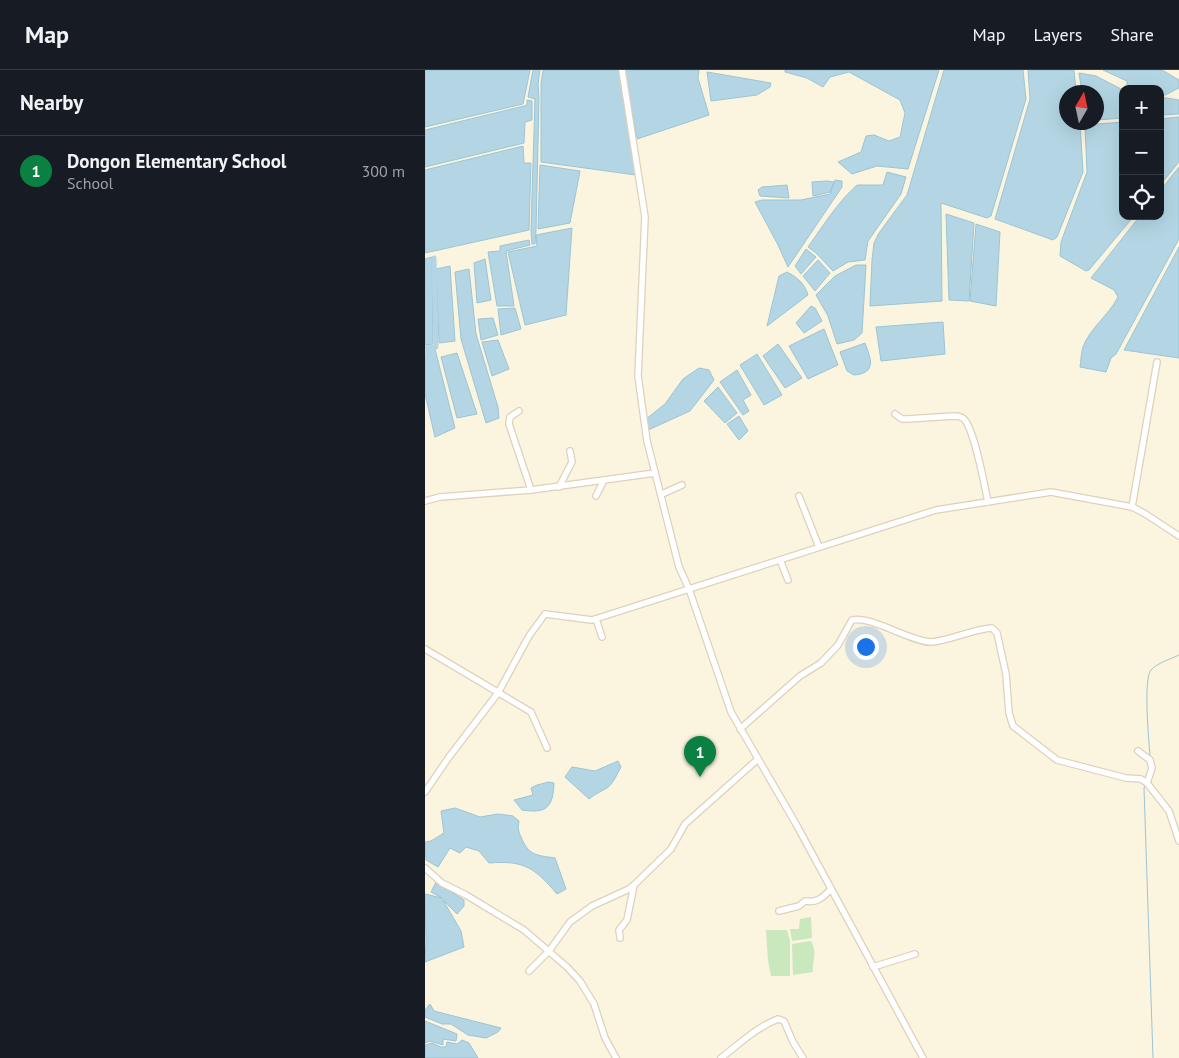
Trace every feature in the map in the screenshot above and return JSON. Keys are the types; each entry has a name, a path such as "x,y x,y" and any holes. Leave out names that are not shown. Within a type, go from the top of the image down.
{"street":[{"path":"623,70 645,216 638,376 647,441 679,567 689,589 731,712 831,889 923,1058"},
{"path":"1132,507 1157,362"},
{"path":"519,411 510,417 509,424 531,490"},
{"path":"895,414 902,419 908,420 959,416 964,420 971,431 988,502"},
{"path":"559,486 572,462 570,451"},
{"path":"425,501 440,497 531,490 655,473"},
{"path":"596,496 604,480"},
{"path":"662,494 682,485"},
{"path":"425,792 498,693 529,636 545,614 589,620 596,619 936,510 1051,492 1132,507 1179,536"},
{"path":"799,496 819,547"},
{"path":"780,560 788,580"},
{"path":"596,619 602,637"},
{"path":"740,729 800,676 821,663 838,645 845,630 854,620 889,628 930,642 992,628 997,633 1006,674 1009,713 1013,726 1057,760 1126,778 1141,778 1169,811 1179,841"},
{"path":"425,650 532,712 547,748"},
{"path":"1138,751 1150,760 1152,768 1147,783"},
{"path":"529,971 549,952 570,922 592,906 634,886 671,849 685,824 758,759"},
{"path":"425,868 442,883 467,895 524,930 580,981 594,1004 605,1038 616,1058"},
{"path":"619,938 619,930 627,920 634,886"},
{"path":"779,911 799,906 805,901 817,902 831,889"},
{"path":"873,967 915,954"},
{"path":"721,1058 765,1024 778,1019 784,1022 803,1058"}],"green space":[{"path":"811,917 812,938 792,941 790,929 799,929 800,919"},
{"path":"766,930 787,930 790,941 790,976 771,976"},
{"path":"811,941 814,953 813,972 793,975 792,944"}],"water":[{"path":"425,70 530,70 523,104 425,127"},
{"path":"533,70 540,70 538,84 535,244 532,244 531,231 535,99 528,97"},
{"path":"543,70 620,70 636,175 541,162 541,84"},
{"path":"624,70 699,70 698,78 709,115 637,139"},
{"path":"785,70 939,70 908,169 877,166 852,174 838,162 861,152 866,136 874,135 889,141 900,137 905,113 900,100 849,72 830,77 823,87 807,78 785,72"},
{"path":"944,70 1023,70 1026,99 991,216 987,218 941,203 942,301 870,306 874,243 879,233 907,195"},
{"path":"1028,70 1074,70 1075,85 1059,85 1059,130 1080,130 1083,172 1057,237 1053,240 995,219 1030,99"},
{"path":"1103,70 1162,70 1179,80 1179,88 1165,95 1164,85 1127,85 1127,81"},
{"path":"707,72 771,83 770,87 757,95 711,101"},
{"path":"1079,73 1096,76 1119,88 1119,118 1104,119 1104,85 1081,85"},
{"path":"1164,98 1179,100 1179,114 1164,115"},
{"path":"527,100 532,101 532,120 525,122 524,143 425,167 425,130 524,106 527,105"},
{"path":"1179,117 1179,162 1164,180 1164,130 1164,119"},
{"path":"1119,122 1119,220 1131,220 1089,270 1086,271 1060,256 1061,242 1087,172 1085,130 1104,130 1104,124"},
{"path":"523,146 524,163 531,163 529,230 425,253 425,170"},
{"path":"540,165 580,171 570,223 538,229"},
{"path":"1179,167 1179,239 1116,354 1111,358 1106,372 1080,367 1082,349 1086,340 1118,297 1114,290 1091,278 1137,220 1164,220 1164,186"},
{"path":"887,172 906,177 901,194 868,241 865,260 848,262 833,271 808,247 837,207 857,185 883,185"},
{"path":"835,180 842,181 842,187 788,267 755,202 762,200 801,200 830,194"},
{"path":"812,182 834,182 830,192 813,196"},
{"path":"787,185 789,198 760,196 758,190 762,187"},
{"path":"946,214 974,223 969,301 949,300"},
{"path":"976,224 1000,232 996,306 970,301"},
{"path":"572,228 566,315 525,325 508,252 537,246 536,235"},
{"path":"529,240 530,245 506,251 514,306 497,306 488,252 500,251 500,246"},
{"path":"1179,247 1179,358 1124,350"},
{"path":"806,249 816,257 801,274 795,266"},
{"path":"432,257 433,344 425,345 425,259"},
{"path":"485,259 491,300 477,303 474,263"},
{"path":"818,260 830,273 815,291 803,276"},
{"path":"856,265 866,265 862,333 854,340 837,344 828,316 816,295 835,276"},
{"path":"450,266 455,341 439,343 436,269"},
{"path":"469,269 476,334 498,407 499,418 486,423 461,339 455,272"},
{"path":"787,272 800,281 808,295 767,326 779,276"},
{"path":"811,306 815,308 822,321 804,333 796,323"},
{"path":"515,308 521,329 501,335 498,309"},
{"path":"493,318 498,335 481,340 478,319"},
{"path":"943,322 945,354 881,361 876,327"},
{"path":"824,329 838,365 808,379 789,346"},
{"path":"498,340 509,369 492,376 482,342"},
{"path":"865,343 870,360 869,368 861,374 854,375 847,371 840,352"},
{"path":"778,344 802,378 785,388 763,356"},
{"path":"435,349 455,428 435,437 425,394 425,350"},
{"path":"457,353 477,414 457,418 441,357"},
{"path":"757,354 782,395 764,405 740,365"},
{"path":"699,368 709,370 714,380 690,411 646,431 646,419 665,404 683,379"},
{"path":"737,370 751,395 743,400 749,411 743,415 720,382"},
{"path":"718,387 737,413 725,423 704,401"},
{"path":"739,416 748,431 739,440 727,424"},
{"path":"618,761 621,767 615,779 607,788 589,799 565,777 572,767 595,771"},
{"path":"549,782 554,783 552,798 543,810 522,810 514,800 533,795 531,788"},
{"path":"455,808 480,817 498,814 513,816 519,821 519,833 530,851 534,854 555,858 566,889 557,894 542,878 528,868 511,863 489,863 479,851 466,847 460,853 450,848 438,867 426,860 425,842 431,841 444,833 441,811"},
{"path":"436,882 464,900 464,906 457,914 443,900 461,931 464,947 425,962 425,894 442,898 431,892"},
{"path":"430,1004 434,1011 501,1028 498,1032 486,1038 468,1035 451,1024 442,1024 425,1017 425,1010"},
{"path":"425,1021 457,1034 456,1041 443,1039 443,1045 430,1041 425,1043"},
{"path":"462,1040 469,1043 478,1058 425,1058 425,1045 432,1043 446,1047 447,1042 457,1044"}],"waterway":[{"path":"427,356 426,348 436,347 434,258"},
{"path":"1150,756 1147,711 1149,676 1151,670 1157,665 1179,655"},
{"path":"1146,784 1144,788 1153,1058"}],"place":[{"name":"Dongon Elementary School","path":"700,777"}]}
